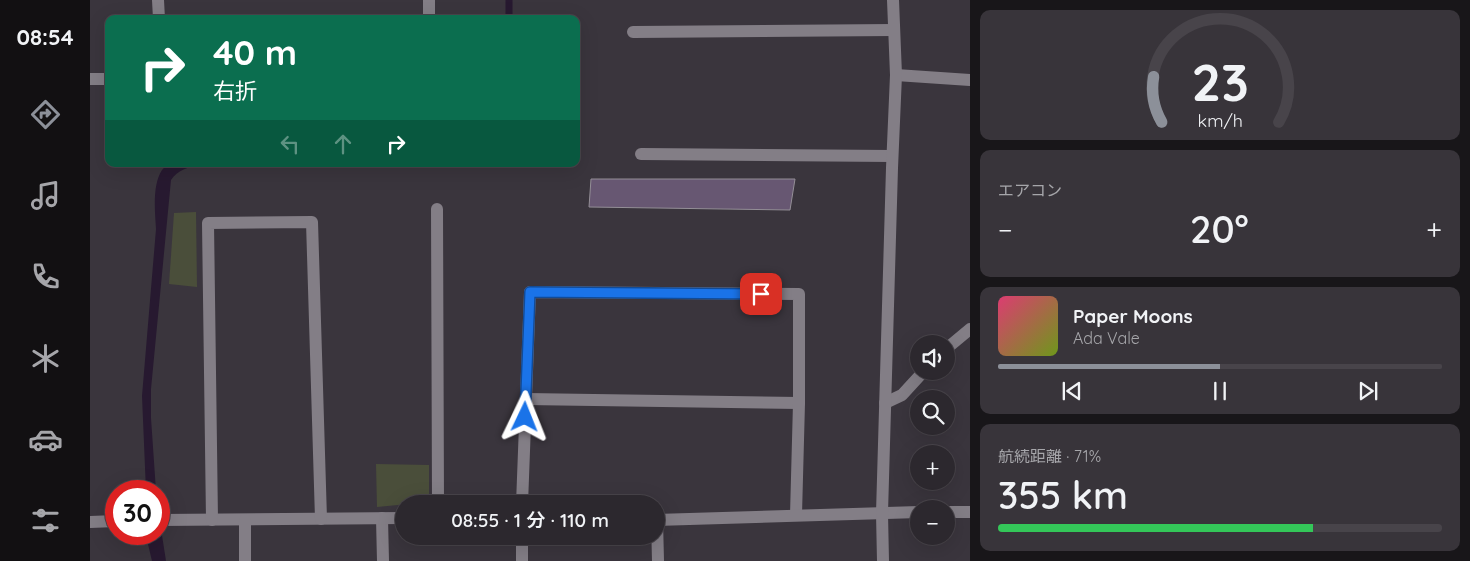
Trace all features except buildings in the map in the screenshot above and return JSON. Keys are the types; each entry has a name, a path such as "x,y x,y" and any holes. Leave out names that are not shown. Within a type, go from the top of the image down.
{"street":[{"path":"158,0 159,15"},
{"path":"428,0 429,15"},
{"path":"883,561 882,512 896,75 893,0"},
{"path":"633,32 894,30"},
{"path":"896,75 970,80"},
{"path":"90,79 105,79"},
{"path":"641,154 892,156"},
{"path":"437,209 438,495"},
{"path":"212,520 208,223 312,222 321,519"},
{"path":"522,495 530,292 799,294 796,515"},
{"path":"955,342 970,329"},
{"path":"885,403 902,395 916,380"},
{"path":"526,400 799,404"},
{"path":"665,520 910,512"},
{"path":"955,512 970,512"},
{"path":"382,518 382,561"},
{"path":"170,520 395,518"},
{"path":"245,520 245,561"},
{"path":"90,522 105,521"},
{"path":"522,545 522,561"},
{"path":"658,545 658,561"}],"green space":[{"path":"196,212 197,287 169,284 174,213"},
{"path":"376,464 429,465 429,495 395,495 395,505 377,507"}],"shaded area":[{"path":"165,167 190,167 180,172 171,180 151,389 155,480 146,480 142,396 156,229 155,191 159,176"},
{"path":"148,545 164,545 166,561 152,561"}],"waterway":[{"path":"509,0 509,15"}],"route":[{"path":"525,417 530,292 761,294"}]}
